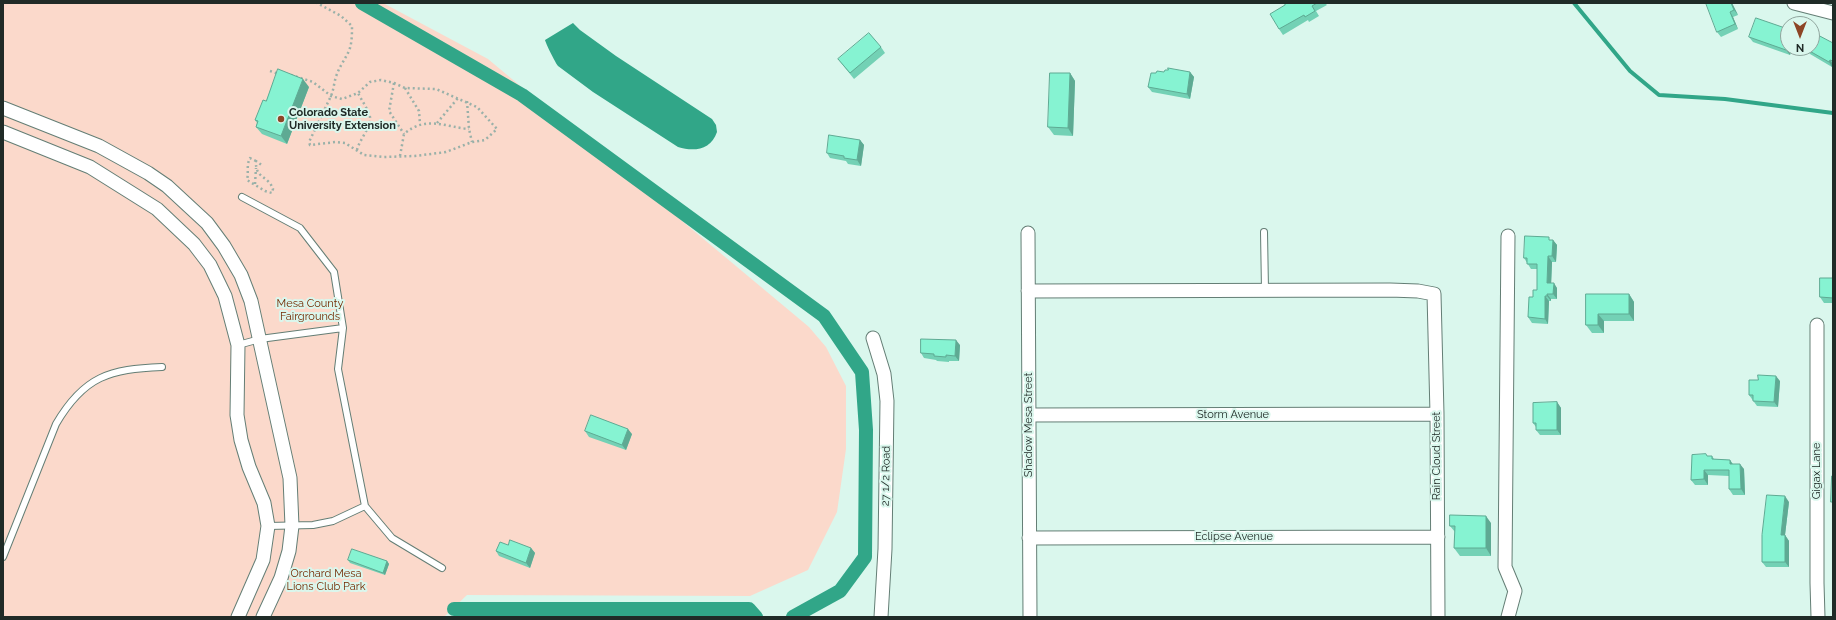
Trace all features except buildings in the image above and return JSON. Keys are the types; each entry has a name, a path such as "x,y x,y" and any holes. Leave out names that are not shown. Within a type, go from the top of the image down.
{"street":[{"path":"1794,3 1833,13"},
{"path":"3,108 99,146 148,172 167,186 207,223 224,246 241,275 251,301 290,478 292,526 289,551 281,578 263,617"},
{"path":"3,132 90,167 157,209 194,244 210,265 225,296 238,345 237,415 241,440 249,467 264,503 268,526 263,560 238,617"},
{"name":"Shadow Mesa Street","path":"1028,233 1030,617"},
{"path":"1508,236 1505,567 1515,591 1508,617"},
{"path":"1028,291 1265,290"},
{"name":"Rain Cloud Street","path":"1265,290 1404,290 1434,294 1437,414 1438,617"},
{"name":"Gigax Lane","path":"1817,325 1818,617"},
{"name":"27 1/2 Road","path":"873,338 884,374 887,401 885,549 881,617"},
{"name":"Storm Avenue","path":"1029,415 1437,414"},
{"name":"Eclipse Avenue","path":"1030,538 1438,537"}],"lane":[{"path":"242,197 300,228 334,272 343,328 338,369 365,506 392,538 442,568"},
{"path":"1264,232 1265,290"},
{"path":"238,345 260,339 343,328"},
{"path":"3,557 56,424 65,408 80,391 98,379 113,372 130,368 162,367"},
{"path":"268,526 292,526 333,521 365,506"}],"path":[{"path":"270,71 279,74 284,73 307,80 331,96 342,99 358,93 370,82 382,80 394,82 405,88 436,89 467,101 482,111 497,128 495,132 485,140 472,142 446,152 400,157 364,155 345,143 336,142 310,145 309,142 331,96 342,61 350,50 352,26 342,16 317,3"},
{"path":"394,82 388,111 404,134 400,157"},
{"path":"405,88 419,111 420,124"},
{"path":"357,150 358,144 369,125 370,118 358,93"},
{"path":"436,124 458,98"},
{"path":"467,101 469,129 472,142"},
{"path":"404,134 420,124 425,123 469,129"},
{"path":"256,167 258,174 270,182 273,191 272,193 265,191 247,180 249,172 247,166 250,158 263,166"},
{"path":"255,185 256,161"}],"green space":[{"name":"Mesa County Fairgrounds","path":"3,3 383,3 488,59 809,327 826,347 846,386 846,449 837,512 808,570 750,596 467,595 444,617 3,617"}],"shaded area":[{"path":"573,23 580,30 616,56 712,119 716,125 717,132 711,143 696,149 684,149 678,147 593,92 558,66 545,40"}],"waterway":[{"path":"362,3 522,95 824,316 862,372 866,430 865,557 840,591 793,617"},
{"path":"1574,3 1630,71 1659,95 1725,99 1833,113"},
{"path":"454,609 749,609 756,617"}],"place":[{"name":"Colorado State University Extension","path":"281,119"}],"park label":[{"name":"Orchard Mesa Lions Club Park","path":"326,580"}]}
